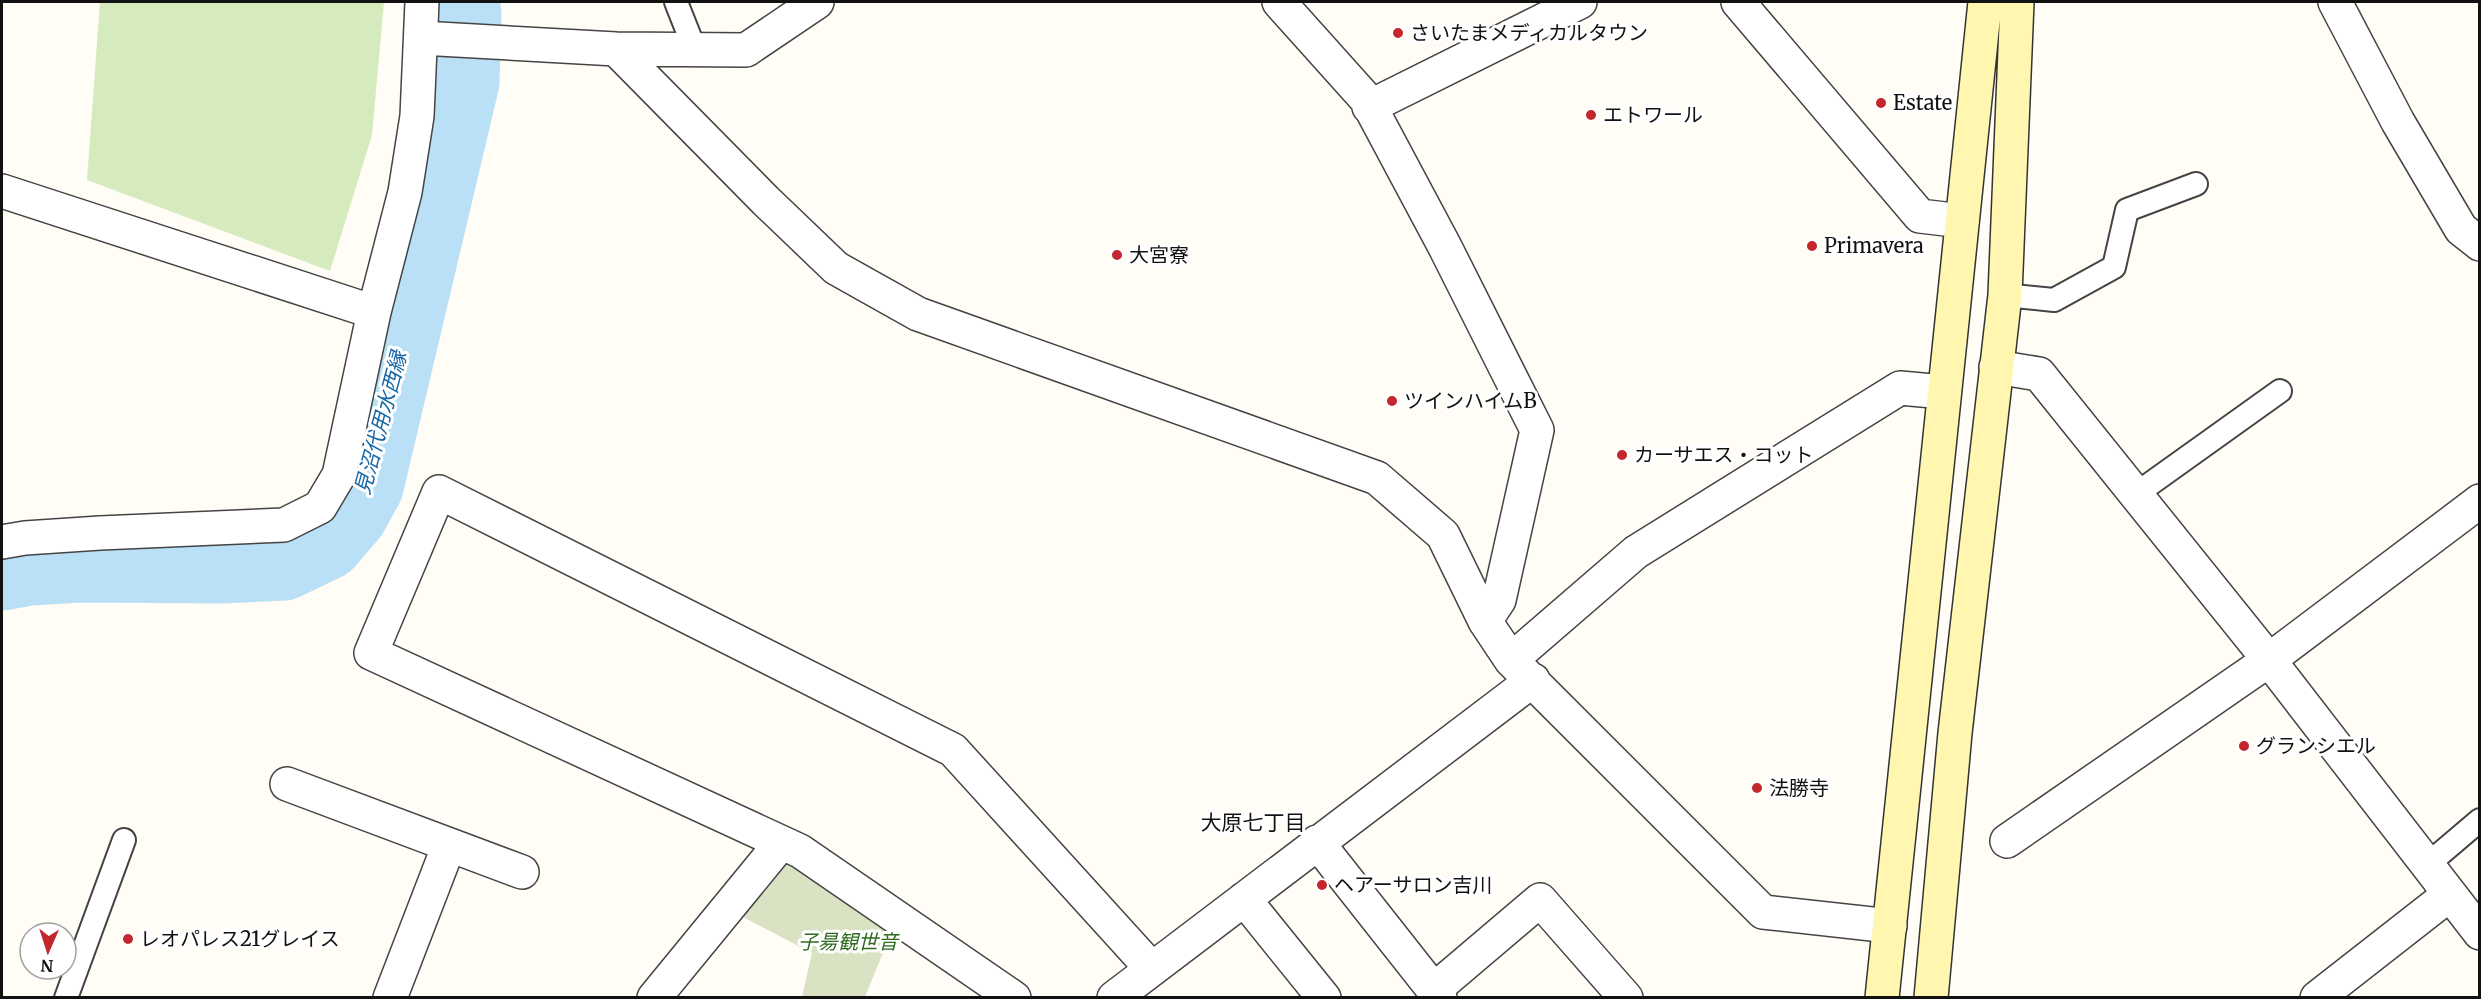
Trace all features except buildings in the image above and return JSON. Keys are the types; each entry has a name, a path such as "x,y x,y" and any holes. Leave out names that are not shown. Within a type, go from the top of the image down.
{"street":[{"path":"13,540 100,533 198,531 284,525 320,507 339,475 374,312 405,192 417,116 422,2"},
{"path":"421,38 616,49 746,50 817,2"},
{"path":"1279,2 1370,106 1445,247 1537,430 1500,600 1485,621"},
{"path":"1370,106 1580,2"},
{"path":"1738,2 1920,216 1962,221"},
{"path":"1882,998 1985,2"},
{"path":"1931,998 1955,733 2005,295 2017,2"},
{"path":"2335,2 2398,123 2461,230 2480,244"},
{"path":"616,49 766,201 836,268 918,314 1377,478 1443,535 1485,621 1522,670 1762,912 1890,926"},
{"path":"2,191 374,312"},
{"path":"1996,367 2039,374 2269,660 2480,933"},
{"path":"1014,998 800,851 371,653 439,492 953,750 1136,987 1317,842 1522,670 1636,552 1900,388 1944,392"},
{"path":"2007,841 2269,660 2480,501"},
{"path":"287,784 522,872"},
{"path":"1317,842 1437,994 1540,900 1626,998"},
{"path":"654,998 781,843"},
{"path":"390,998 449,845"},
{"path":"2317,998 2450,894"},
{"path":"1244,899 1324,998"}],"lane":[{"path":"675,2 695,50"},
{"path":"2005,295 2054,300 2114,267 2127,210 2196,184"},
{"path":"2136,494 2280,391"},
{"path":"2427,865 2480,820"},
{"path":"66,998 124,840"}],"green space":[{"path":"100,2 384,2 372,135 330,271 87,180"},
{"name":"子昜観世音","path":"790,860 893,928 865,997 802,997 812,953 743,917"}],"waterway":[{"name":"見沼代用水西縁","path":"2,576 29,571 81,568 222,569 284,566 328,545 353,516 369,487 465,82 467,14 465,2"}],"place":[{"name":"さいたまメディカルタウン","path":"1398,33"},
{"name":"Estate","path":"1881,103"},
{"name":"エトワール","path":"1591,115"},
{"name":"Primavera","path":"1812,246"},
{"name":"大宮寮","path":"1117,255"},
{"name":"ツインハイムB","path":"1392,401"},
{"name":"カーサエス・コット","path":"1622,455"},
{"name":"グランシエル","path":"2244,746"},
{"name":"法勝寺","path":"1757,788"},
{"name":"ヘアーサロン吉川","path":"1322,885"},
{"name":"レオパレス21グレイス","path":"128,939"}],"district":[{"name":"大原七丁目","path":"1253,823"}]}
